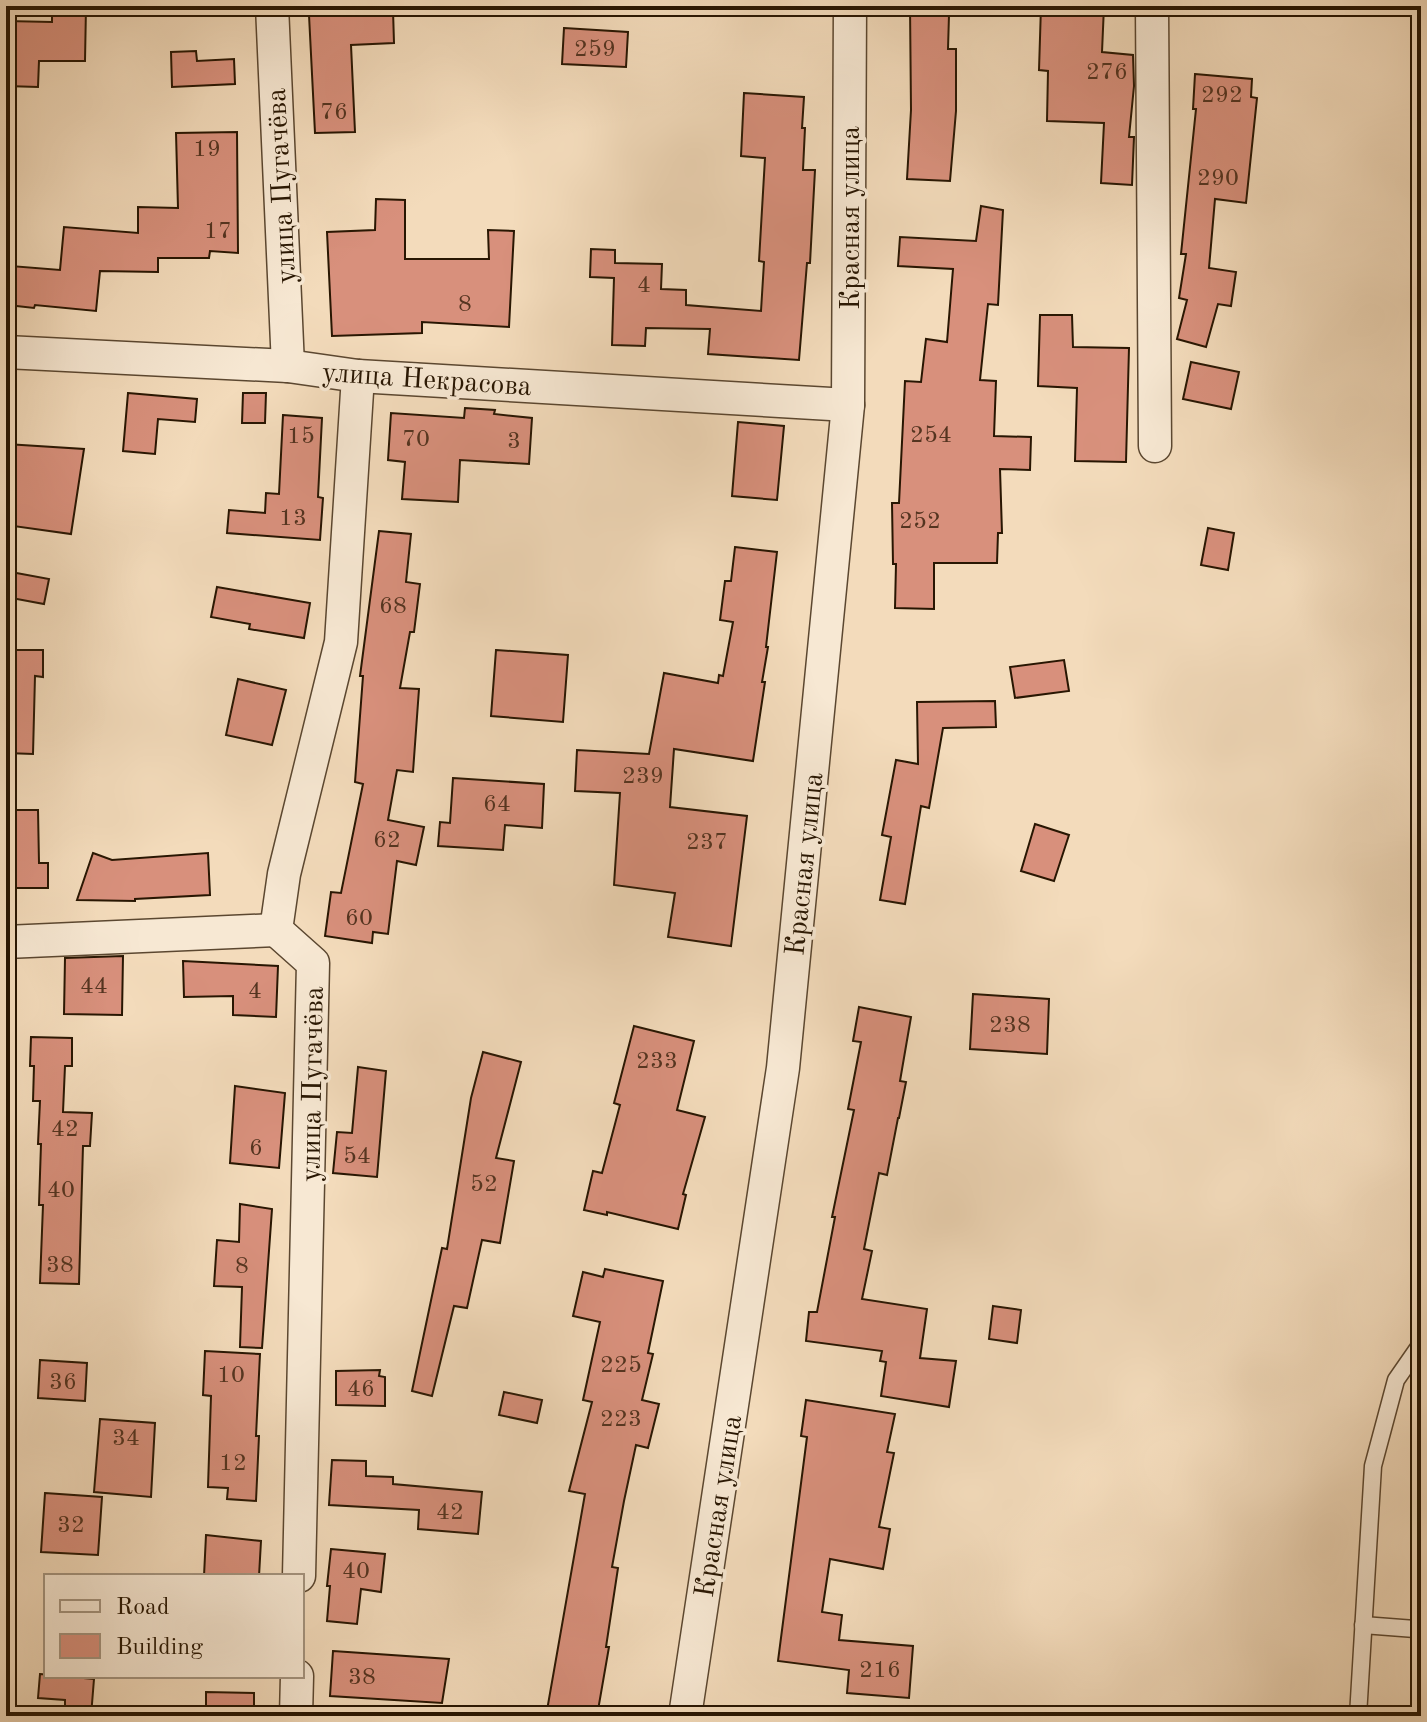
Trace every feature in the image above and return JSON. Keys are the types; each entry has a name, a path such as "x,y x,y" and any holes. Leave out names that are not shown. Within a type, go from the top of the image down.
{"street":[{"name":"улица Пугачёва","path":"272,6 288,366"},
{"name":"Красная улица","path":"685,1716 783,1068 848,405 850,6"},
{"path":"1152,6 1155,446"},
{"name":"улица Некрасова","path":"6,352 288,366 358,376 848,405"},
{"path":"6,942 276,930 284,874 341,642 358,376"},
{"name":"улица Пугачёва","path":"276,930 313,963 299,1574"},
{"path":"296,1716 297,1678"}],"lane":[{"path":"1358,1716 1373,1466 1396,1380 1421,1344"},
{"path":"1363,1625 1415,1629"}],"building":[{"path":"52,6 86,7 85,61 39,61 38,87 6,86 6,21 52,22"},
{"path":"910,6 943,6 942,14 949,15 948,49 956,49 956,111 950,181 907,179 911,110"},
{"path":"1041,6 1104,6 1102,52 1133,55 1134,86 1129,137 1134,137 1132,185 1101,183 1104,123 1047,121 1048,71 1039,70"},
{"path":"393,10 394,43 351,45 355,132 315,133 309,15"},
{"path":"564,28 628,32 626,67 562,64"},
{"path":"196,51 197,61 234,59 235,84 172,87 171,52"},
{"path":"1195,74 1252,79 1251,97 1257,98 1246,203 1215,199 1209,268 1236,272 1231,306 1218,304 1206,347 1177,339 1187,300 1179,298 1186,254 1181,254 1196,109 1193,109"},
{"path":"744,93 804,97 803,170 815,170 810,263 807,263 799,360 708,354 710,329 646,328 645,346 612,345 614,278 590,277 591,249 615,250 615,263 662,264 661,289 686,290 686,305 761,311 764,262 759,261 765,158 741,156"},
{"path":"237,132 238,253 210,251 209,258 158,258 158,272 100,271 96,311 8,305 11,266 60,270 64,227 138,233 138,207 178,208 176,133"},
{"path":"376,199 405,200 405,259 489,259 488,230 514,231 509,327 422,322 422,333 332,336 327,232 375,230"},
{"path":"981,206 1003,210 998,305 988,304 980,380 996,381 994,436 1031,437 1030,470 1000,469 1002,533 998,533 997,563 934,563 934,609 895,608 892,503 899,503 905,381 921,382 926,339 947,342 953,269 898,266 900,237 976,241"},
{"path":"1040,315 1072,315 1073,347 1129,348 1126,462 1075,461 1077,388 1038,386"},
{"path":"1191,362 1239,372 1231,409 1183,399"},
{"path":"128,393 197,399 195,422 158,419 155,454 123,451"},
{"path":"243,393 266,393 265,423 242,423"},
{"path":"465,408 495,410 494,414 532,418 529,464 460,460 458,502 402,499 405,462 388,460 391,413 464,418"},
{"path":"283,415 322,418 318,497 323,498 320,540 227,533 229,510 265,513 266,493 279,494"},
{"path":"738,422 784,426 777,500 732,496"},
{"path":"6,444 84,449 71,534 6,525"},
{"path":"1208,528 1234,533 1228,570 1201,565"},
{"path":"379,531 411,534 406,582 420,584 414,632 410,632 400,688 419,689 413,772 397,770 388,820 424,827 416,865 397,861 388,934 373,932 372,943 325,936 331,892 341,893 363,784 355,782 363,676 360,676"},
{"path":"735,547 777,552 762,682 765,682 753,761 674,749 670,807 747,816 731,946 668,937 675,893 614,885 620,793 575,791 577,750 649,754 664,673 718,683 719,675 723,676 733,622 720,620 725,581 731,581"},
{"path":"11,572 49,579 44,604 6,597"},
{"path":"217,587 310,603 304,638 249,629 250,624 211,617"},
{"path":"6,650 43,650 43,677 35,676 33,754 6,753"},
{"path":"496,650 568,655 563,722 491,716"},
{"path":"1064,660 1069,691 1015,698 1010,667"},
{"path":"238,679 286,690 272,745 226,735"},
{"path":"995,701 996,727 943,728 929,808 921,806 905,904 880,900 891,837 882,835 896,760 918,764 917,702"},
{"path":"453,778 544,784 542,828 505,825 503,850 438,846 440,822 450,823"},
{"path":"6,810 38,810 39,863 48,863 48,888 6,888"},
{"path":"1035,824 1069,835 1054,881 1021,871"},
{"path":"93,853 112,860 208,853 210,895 135,901 77,900"},
{"path":"123,956 122,1015 64,1014 65,958"},
{"path":"183,961 278,966 276,1017 233,1015 233,996 184,997"},
{"path":"973,994 1049,999 1047,1054 970,1049"},
{"path":"859,1007 911,1017 900,1081 906,1082 899,1118 887,1175 879,1173 864,1249 872,1251 862,1299 927,1309 920,1358 956,1361 949,1407 881,1396 886,1362 880,1361 882,1351 806,1341 809,1312 817,1312 854,1110 848,1109 861,1042 853,1041"},
{"path":"634,1026 694,1041 677,1110 705,1117 683,1194 686,1195 678,1229 607,1212 607,1215 584,1210 593,1171 602,1173 620,1105 614,1103"},
{"path":"31,1037 72,1038 72,1066 65,1066 63,1112 92,1113 90,1146 83,1146 79,1284 40,1283 43,1205 39,1205 40,1101 33,1101"},
{"path":"483,1052 521,1062 496,1158 514,1161 500,1243 482,1240 467,1308 454,1306 432,1396 412,1391 442,1248 447,1249 471,1098"},
{"path":"358,1067 386,1071 377,1177 333,1173 337,1132 352,1133"},
{"path":"235,1086 285,1093 279,1168 230,1163"},
{"path":"240,1204 272,1209 262,1348 240,1347 242,1287 214,1286 217,1240 239,1242"},
{"path":"605,1269 663,1281 648,1353 653,1354 642,1400 659,1404 648,1448 636,1445 624,1501 612,1567 618,1568 597,1716 546,1716 585,1494 569,1491 592,1402 583,1400 600,1322 573,1316 583,1272 603,1277"},
{"path":"993,1306 1021,1310 1017,1343 989,1339"},
{"path":"205,1351 260,1354 256,1501 227,1499 228,1488 208,1487 211,1396 203,1395"},
{"path":"40,1360 87,1363 85,1401 38,1398"},
{"path":"380,1370 379,1376 385,1377 385,1406 336,1405 336,1371"},
{"path":"504,1392 542,1400 537,1423 499,1415"},
{"path":"806,1400 895,1414 887,1452 894,1453 879,1527 890,1529 883,1569 830,1559 822,1612 842,1615 839,1640 913,1646 909,1698 847,1693 849,1670 778,1661 807,1437 801,1436"},
{"path":"100,1419 155,1423 151,1497 94,1492"},
{"path":"332,1460 366,1461 366,1476 393,1477 393,1484 482,1492 478,1534 418,1529 419,1510 329,1505"},
{"path":"45,1493 102,1497 98,1555 41,1552"},
{"path":"206,1535 261,1541 259,1574 204,1574"},
{"path":"331,1549 385,1554 381,1592 361,1589 357,1624 327,1621"},
{"path":"333,1651 449,1659 442,1703 330,1696"},
{"path":"40,1674 44,1674 44,1678 94,1679 91,1716 65,1716 65,1700 38,1698"},
{"path":"206,1692 254,1693 254,1716 206,1716"}]}
